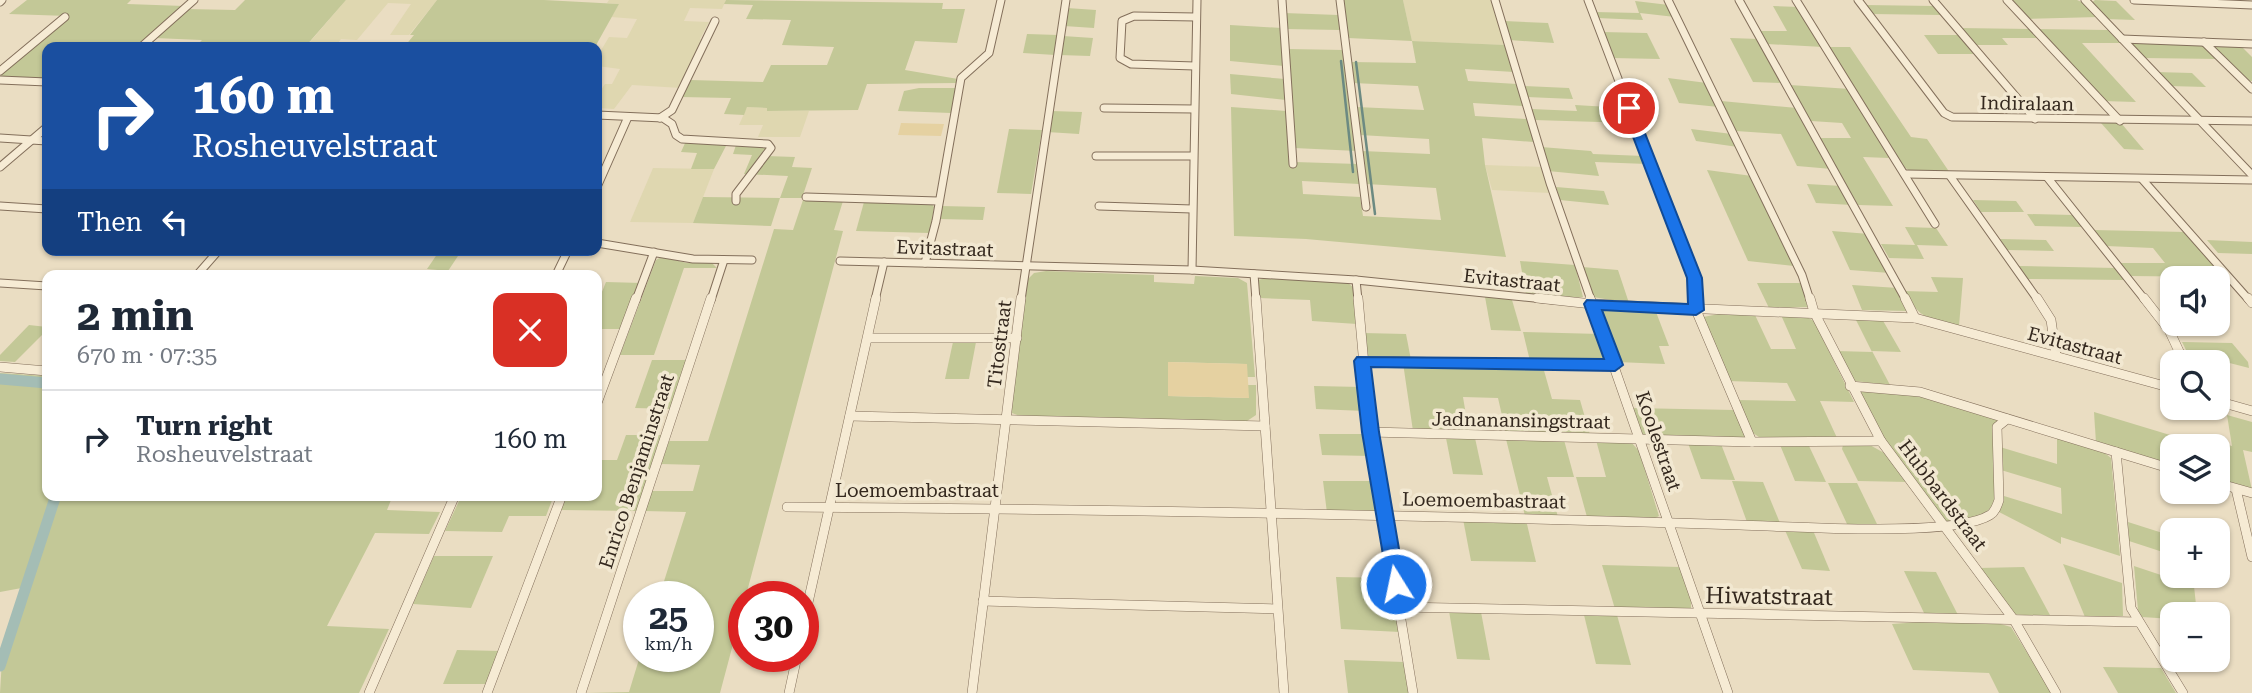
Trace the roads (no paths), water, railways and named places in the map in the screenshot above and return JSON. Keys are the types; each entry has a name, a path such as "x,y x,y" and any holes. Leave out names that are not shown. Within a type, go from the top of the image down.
{"street":[{"path":"147,42 194,0"},
{"path":"925,263 961,78 989,53 1002,0"},
{"name":"Titostraat","path":"972,693 1036,182 1066,0"},
{"path":"1192,270 1196,0"},
{"path":"1282,0 1293,164"},
{"path":"1340,0 1366,207"},
{"name":"Koolestraat","path":"1495,0 1550,183 1727,693"},
{"path":"1588,0 1694,278 1696,310 1752,442"},
{"name":"Hubbardstraat","path":"1668,0 1802,275 1814,312 1850,386 1881,441 2014,620 2056,693"},
{"path":"1739,0 1891,269 1914,318"},
{"path":"1796,0 1935,224"},
{"name":"Indiralaan","path":"1858,0 1944,113 1963,118 2252,121"},
{"path":"1933,0 2035,119"},
{"path":"2007,0 2120,121"},
{"path":"2085,0 2202,121 2252,178"},
{"path":"2134,0 2252,5"},
{"path":"1195,66 1130,64 1120,58 1122,21 1125,19 1134,16 1196,17"},
{"path":"0,71 65,17"},
{"path":"660,118 672,110 715,21"},
{"path":"2122,39 2252,44"},
{"path":"2204,42 2252,89"},
{"path":"0,80 42,82"},
{"path":"1104,108 1194,109"},
{"path":"602,115 660,118 670,121 675,127 676,135 682,139 770,145 757,172 736,194 736,201"},
{"path":"602,170 628,117"},
{"path":"0,167 42,131"},
{"path":"0,138 42,141"},
{"path":"1096,156 1193,156"},
{"path":"1906,174 2142,179 2252,178"},
{"path":"1950,176 2044,308 2051,320 2056,356"},
{"path":"2047,177 2169,330 2179,350"},
{"path":"2142,179 2252,303"},
{"path":"806,197 938,201"},
{"path":"0,206 42,209"},
{"path":"1099,206 1192,209"},
{"path":"602,244 724,260 752,260"},
{"path":"602,390 654,252"},
{"path":"201,270 214,256"},
{"name":"Enrico Benjaminstraat","path":"581,693 724,260"},
{"name":"Evitastraat","path":"840,261 1192,270 1356,281 1592,304 1914,318 2160,385"},
{"path":"813,581 884,262"},
{"path":"1254,274 1284,693"},
{"path":"1356,281 1370,432 1413,693"},
{"path":"0,283 42,286"},
{"path":"868,338 1017,338"},
{"path":"1362,361 1615,365"},
{"path":"0,367 42,371"},
{"path":"1850,386 1907,389 2160,465"},
{"path":"2230,405 2252,411"},
{"path":"850,416 1265,426"},
{"name":"Loemoembastraat","path":"787,507 996,508 1945,528 1989,516 1996,509 1999,500 1997,427 2007,419"},
{"name":"Jadnanansingstraat","path":"1370,432 1752,442 1881,441"},
{"path":"2116,452 2131,608 2183,693"},
{"path":"2230,487 2252,494"},
{"path":"2236,489 2252,557"},
{"path":"369,693 452,501"},
{"path":"487,693 560,501"},
{"path":"984,601 1277,610"},
{"name":"Hiwatstraat","path":"1400,607 2138,622"},
{"path":"789,693 794,672"}],"waterway":[{"path":"1341,61 1353,172"},
{"path":"1356,62 1375,214"},
{"path":"0,379 42,383"},
{"path":"0,666 54,501"}]}
